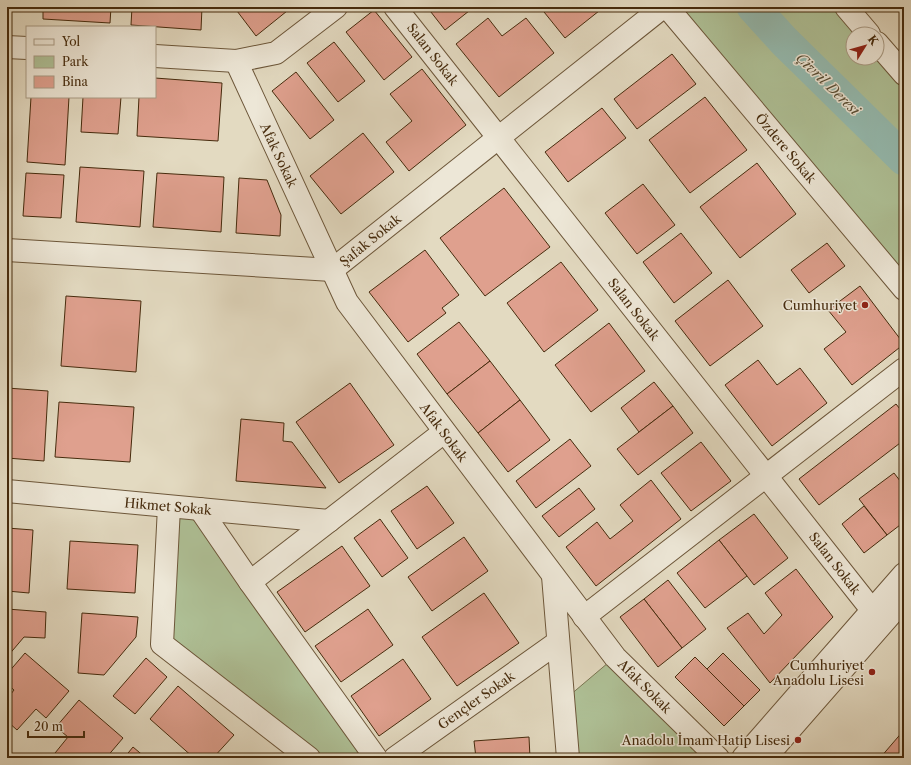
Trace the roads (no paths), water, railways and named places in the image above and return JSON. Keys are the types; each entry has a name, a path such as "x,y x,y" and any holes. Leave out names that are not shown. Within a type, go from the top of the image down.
{"street":[{"path":"156,56 236,61 276,53 336,7"},
{"name":"Salan Sokak","path":"395,7 872,610"},
{"name":"Şafak Sokak","path":"7,250 332,270 663,7"},
{"name":"Özdere Sokak","path":"667,7 904,288"},
{"path":"846,7 862,26"},
{"path":"7,47 26,48"},
{"path":"885,52 904,74"},
{"name":"Afak Sokak","path":"236,61 347,302 615,657 718,758"},
{"path":"584,616 904,369"},
{"path":"250,582 444,432"},
{"name":"Hikmet Sokak","path":"7,491 329,521"},
{"path":"169,507 162,644 309,758"},
{"path":"200,509 250,582 376,758"},
{"path":"743,758 904,574"},
{"path":"553,576 568,758"},
{"path":"765,758 904,599"},
{"name":"Gençler Sokak","path":"395,758 558,642"}],"waterway":[{"name":"Çivril Deresi","path":"753,7 784,41 904,159"}],"place":[{"name":"Cumhuriyet","path":"865,305"},
{"name":"Cumhuriyet Anadolu Lisesi","path":"872,672"},
{"name":"Anadolu İmam Hatip Lisesi","path":"798,740"}]}
